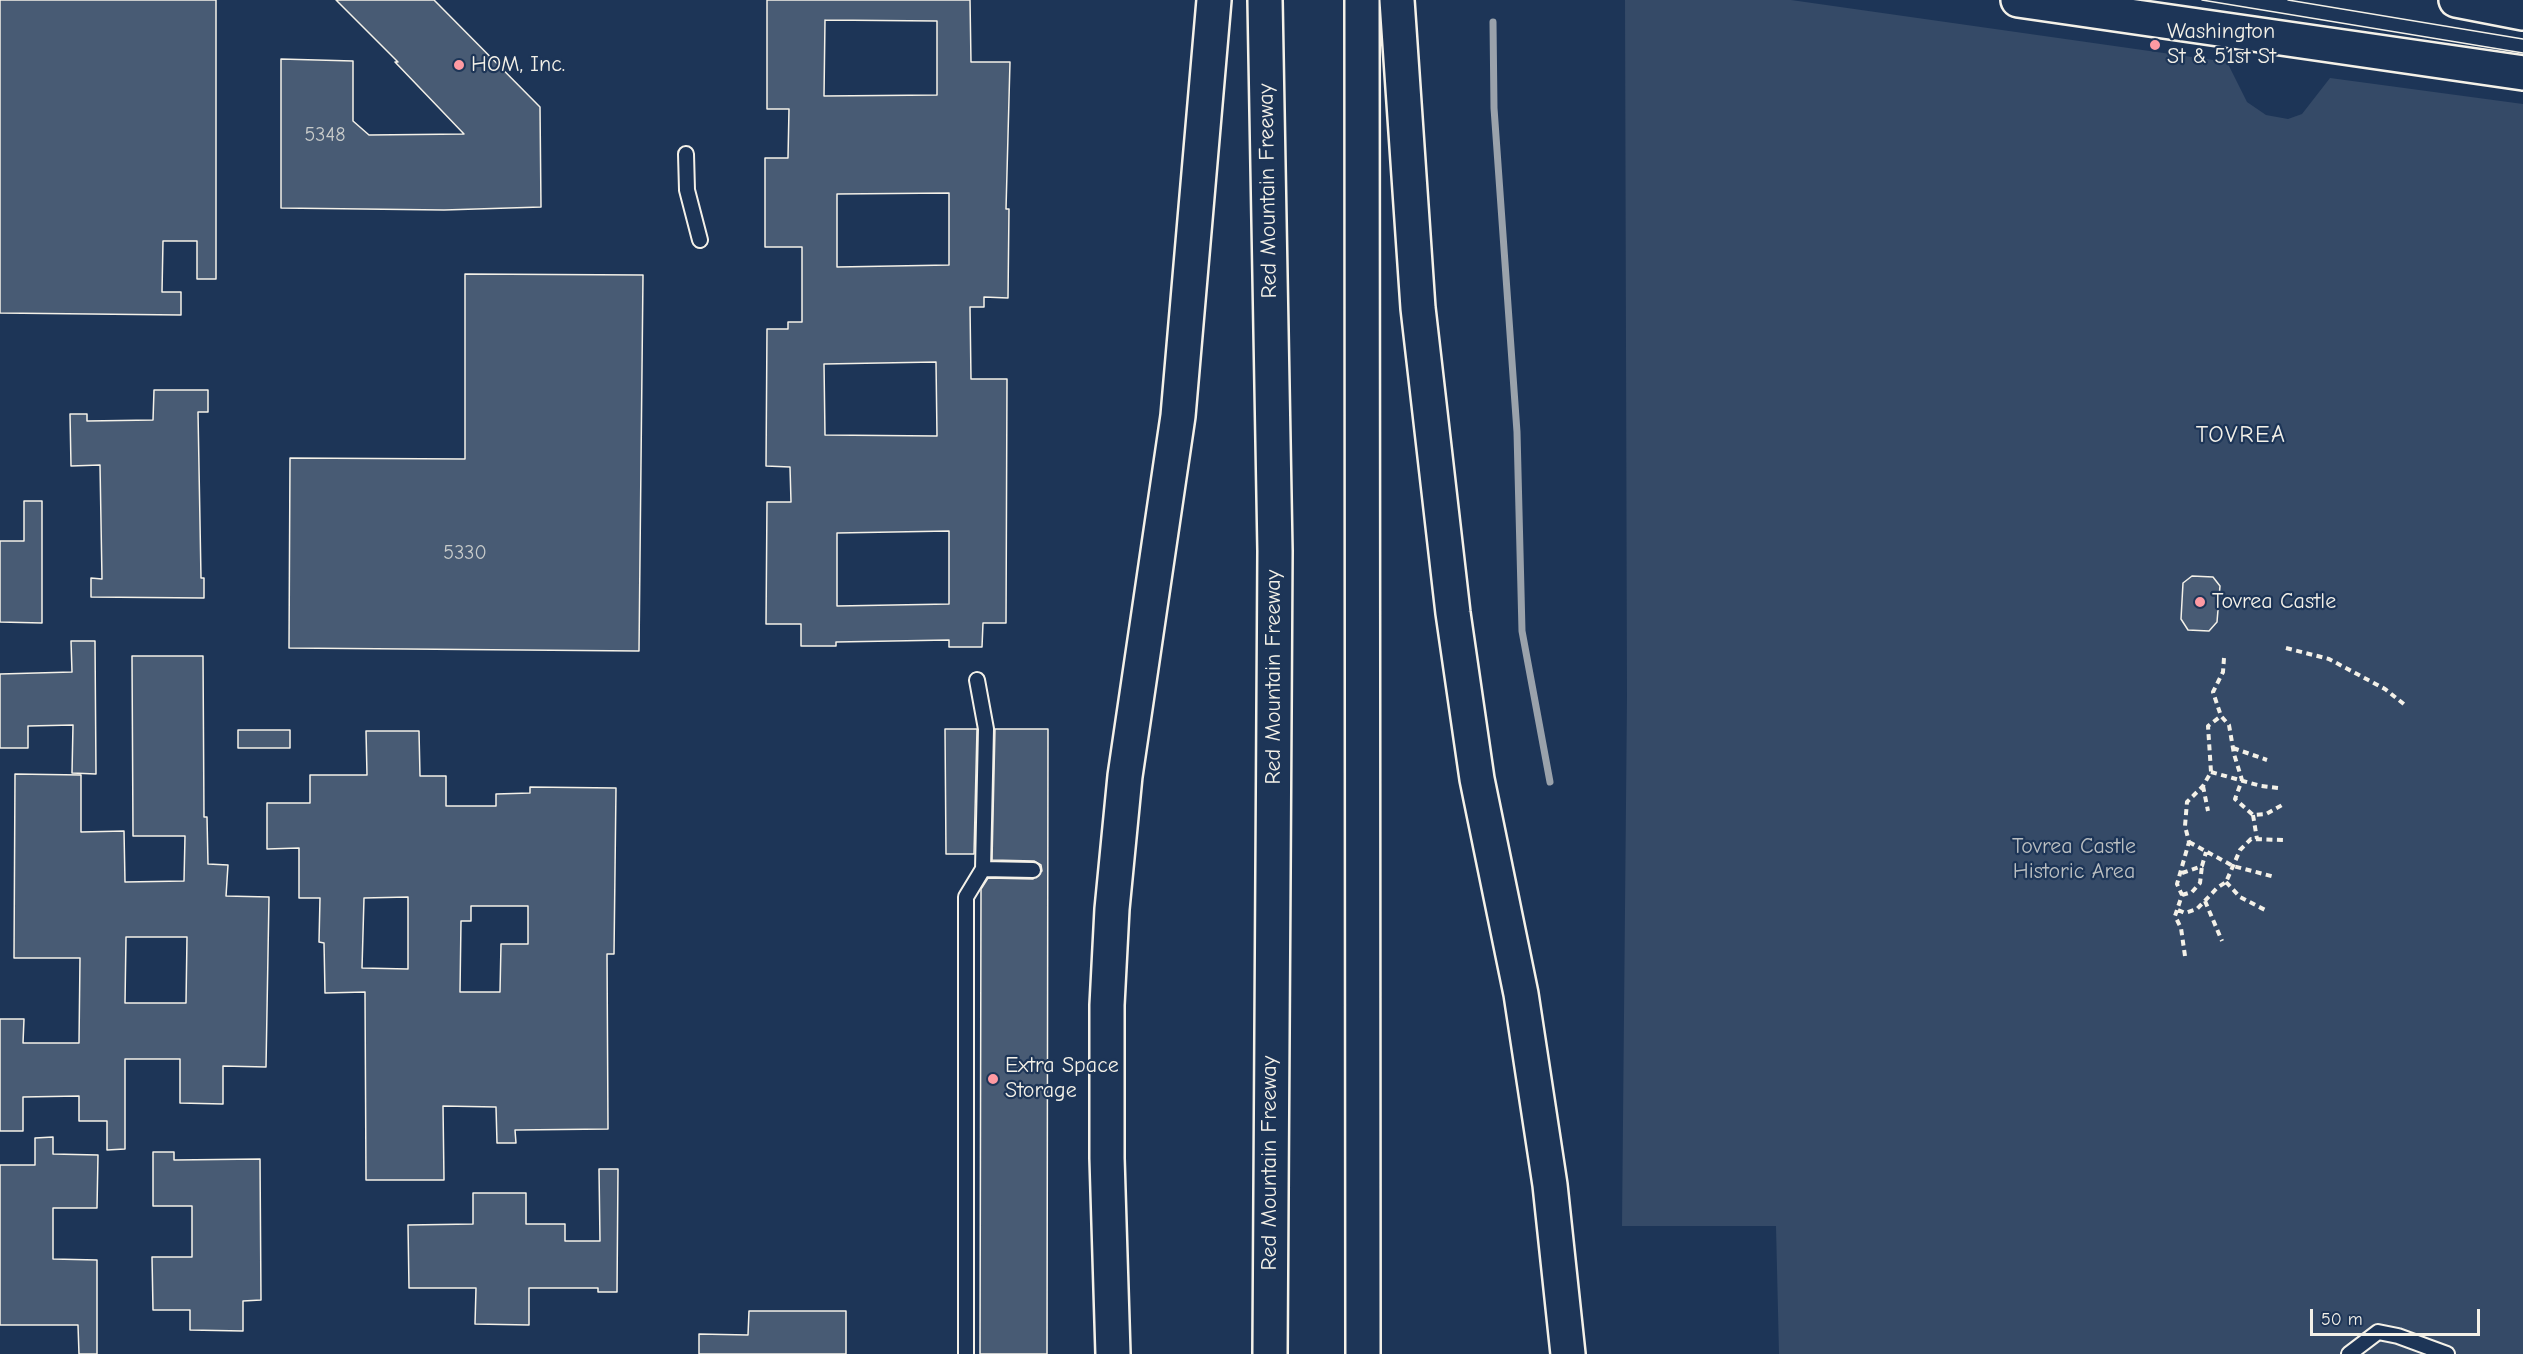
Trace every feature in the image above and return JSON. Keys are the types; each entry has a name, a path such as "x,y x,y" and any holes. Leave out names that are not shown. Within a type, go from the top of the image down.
{"main road":[{"path":"2018,0 2523,73"},
{"path":"2456,0 2523,13"},
{"name":"Red Mountain Freeway","path":"1265,3 1275,551 1270,1354"},
{"path":"1113,1354 1107,1158 1107,1005 1112,909 1125,776 1178,416 1213,4"},
{"path":"1362,10 1363,1354"},
{"path":"1397,10 1418,308 1453,613 1477,779 1521,994 1550,1185 1568,1354"}],"lane":[{"path":"686,154 687,190 700,240"},
{"path":"966,1354 966,897 983,868 986,729 977,680"},
{"path":"983,868 1033,870"},
{"path":"2349,1354 2378,1332 2398,1336 2447,1354"}],"path":[{"path":"2286,648 2329,659 2385,689 2405,705"},
{"path":"2224,658 2223,672 2213,692 2221,716 2229,725 2242,780 2235,799 2253,815 2257,839"},
{"path":"2185,956 2181,928 2175,916 2182,895 2177,884 2182,873 2185,849 2189,842 2185,826 2187,802 2203,786 2211,772 2208,726 2221,716"},
{"path":"2233,748 2267,760"},
{"path":"2211,772 2261,786 2278,788"},
{"path":"2203,786 2208,811"},
{"path":"2253,815 2266,814 2283,804"},
{"path":"2178,910 2185,913 2197,909 2226,882 2240,850 2251,839 2283,840"},
{"path":"2189,842 2206,852 2221,857 2233,866 2275,877"},
{"path":"2182,895 2192,892 2200,883 2206,852"},
{"path":"2182,873 2202,866"},
{"path":"2226,882 2240,897 2267,911"},
{"path":"2205,901 2222,941"}],"green space":[{"name":"Tovrea Castle Historic Area","path":"1625,0 1791,0 2227,62 2247,102 2266,115 2288,119 2302,114 2330,78 2523,104 2523,1354 1779,1354 1776,1226 1622,1226 1627,696"}],"building":[{"path":"0,0 216,0 216,279 197,279 197,241 163,241 162,292 181,292 181,315 0,313"},
{"path":"336,0 434,0 540,107 541,207 444,210 281,208 281,59 353,61 353,121 369,135 464,134 395,62 398,62"},
{"path":"767,0 970,0 971,62 1010,62 1006,209 1009,209 1008,298 984,297 984,307 970,307 971,379 1007,379 1006,623 983,623 982,647 949,647 949,640 836,642 836,646 801,646 801,624 766,624 767,502 791,502 790,467 766,466 767,329 788,329 788,322 802,322 802,247 765,247 765,158 788,158 789,109 767,109","holes":["825,20 937,21 937,95 824,96","949,193 949,265 837,267 837,194","936,362 937,436 825,435 824,364","949,531 949,604 837,606 837,533"]},
{"path":"465,274 643,275 639,651 289,648 290,458 465,459"},
{"path":"154,390 208,390 208,412 198,412 201,578 204,578 204,598 91,597 91,578 102,579 100,465 71,466 70,414 87,414 87,421 153,420"},
{"path":"24,501 42,501 42,623 0,622 0,541 24,541"},
{"name":"Tovrea Castle","path":"2192,576 2213,577 2220,586 2217,622 2209,631 2188,630 2181,619 2183,583"},
{"path":"71,641 95,641 96,774 72,773 73,725 28,726 28,748 0,748 0,674 72,672"},
{"path":"132,656 203,656 204,817 207,817 208,864 228,865 226,896 269,897 266,1067 223,1066 223,1104 180,1103 180,1059 125,1059 125,1149 107,1150 107,1121 79,1121 79,1096 23,1097 23,1131 0,1131 0,1019 24,1019 23,1043 79,1043 80,958 14,958 15,774 81,775 81,832 124,831 125,882 184,881 185,836 133,836","holes":["126,937 187,937 186,1003 125,1003"]},
{"path":"945,729 977,729 974,854 946,854"},
{"path":"995,729 1048,729 1047,1354 980,1354 981,889 988,878 1033,879 1042,871 1041,865 1034,861 992,860"},
{"path":"238,730 290,730 290,748 238,748"},
{"path":"366,731 419,731 420,776 446,776 446,806 496,806 496,794 530,793 530,787 616,788 614,954 607,954 608,1129 515,1130 516,1143 497,1143 496,1107 443,1106 444,1180 366,1180 365,992 325,993 324,943 319,942 320,898 299,898 299,848 267,849 267,803 310,803 310,775 367,775","holes":["408,897 408,969 362,968 364,898","471,906 528,906 528,944 501,944 500,992 460,992 461,921 471,921"]},
{"path":"53,1137 53,1154 98,1155 97,1208 53,1208 53,1259 97,1260 97,1354 79,1354 78,1325 0,1325 0,1165 35,1165 35,1138"},
{"path":"153,1152 174,1152 174,1160 260,1159 261,1300 243,1301 243,1331 190,1330 190,1310 153,1310 152,1257 192,1257 192,1206 153,1206"},
{"path":"599,1169 618,1169 617,1292 598,1292 598,1288 529,1288 529,1325 475,1324 476,1288 409,1288 408,1225 473,1224 473,1193 526,1193 526,1224 565,1224 565,1241 600,1241"},
{"path":"749,1311 846,1311 846,1354 699,1354 699,1334 748,1335"}],"waterway":[{"path":"1493,22 1494,108 1517,432 1522,631 1550,782"}],"tram line":[{"path":"2202,0 2523,53"},
{"path":"2288,0 2523,39"}],"place":[{"name":"Washington St & 51st St","path":"2155,45"},
{"name":"HOM, Inc.","path":"459,65"},
{"name":"Tovrea Castle","path":"2200,602"},
{"name":"Extra Space Storage","path":"993,1079"}],"district":[{"name":"TOVREA","path":"2241,435"}]}
